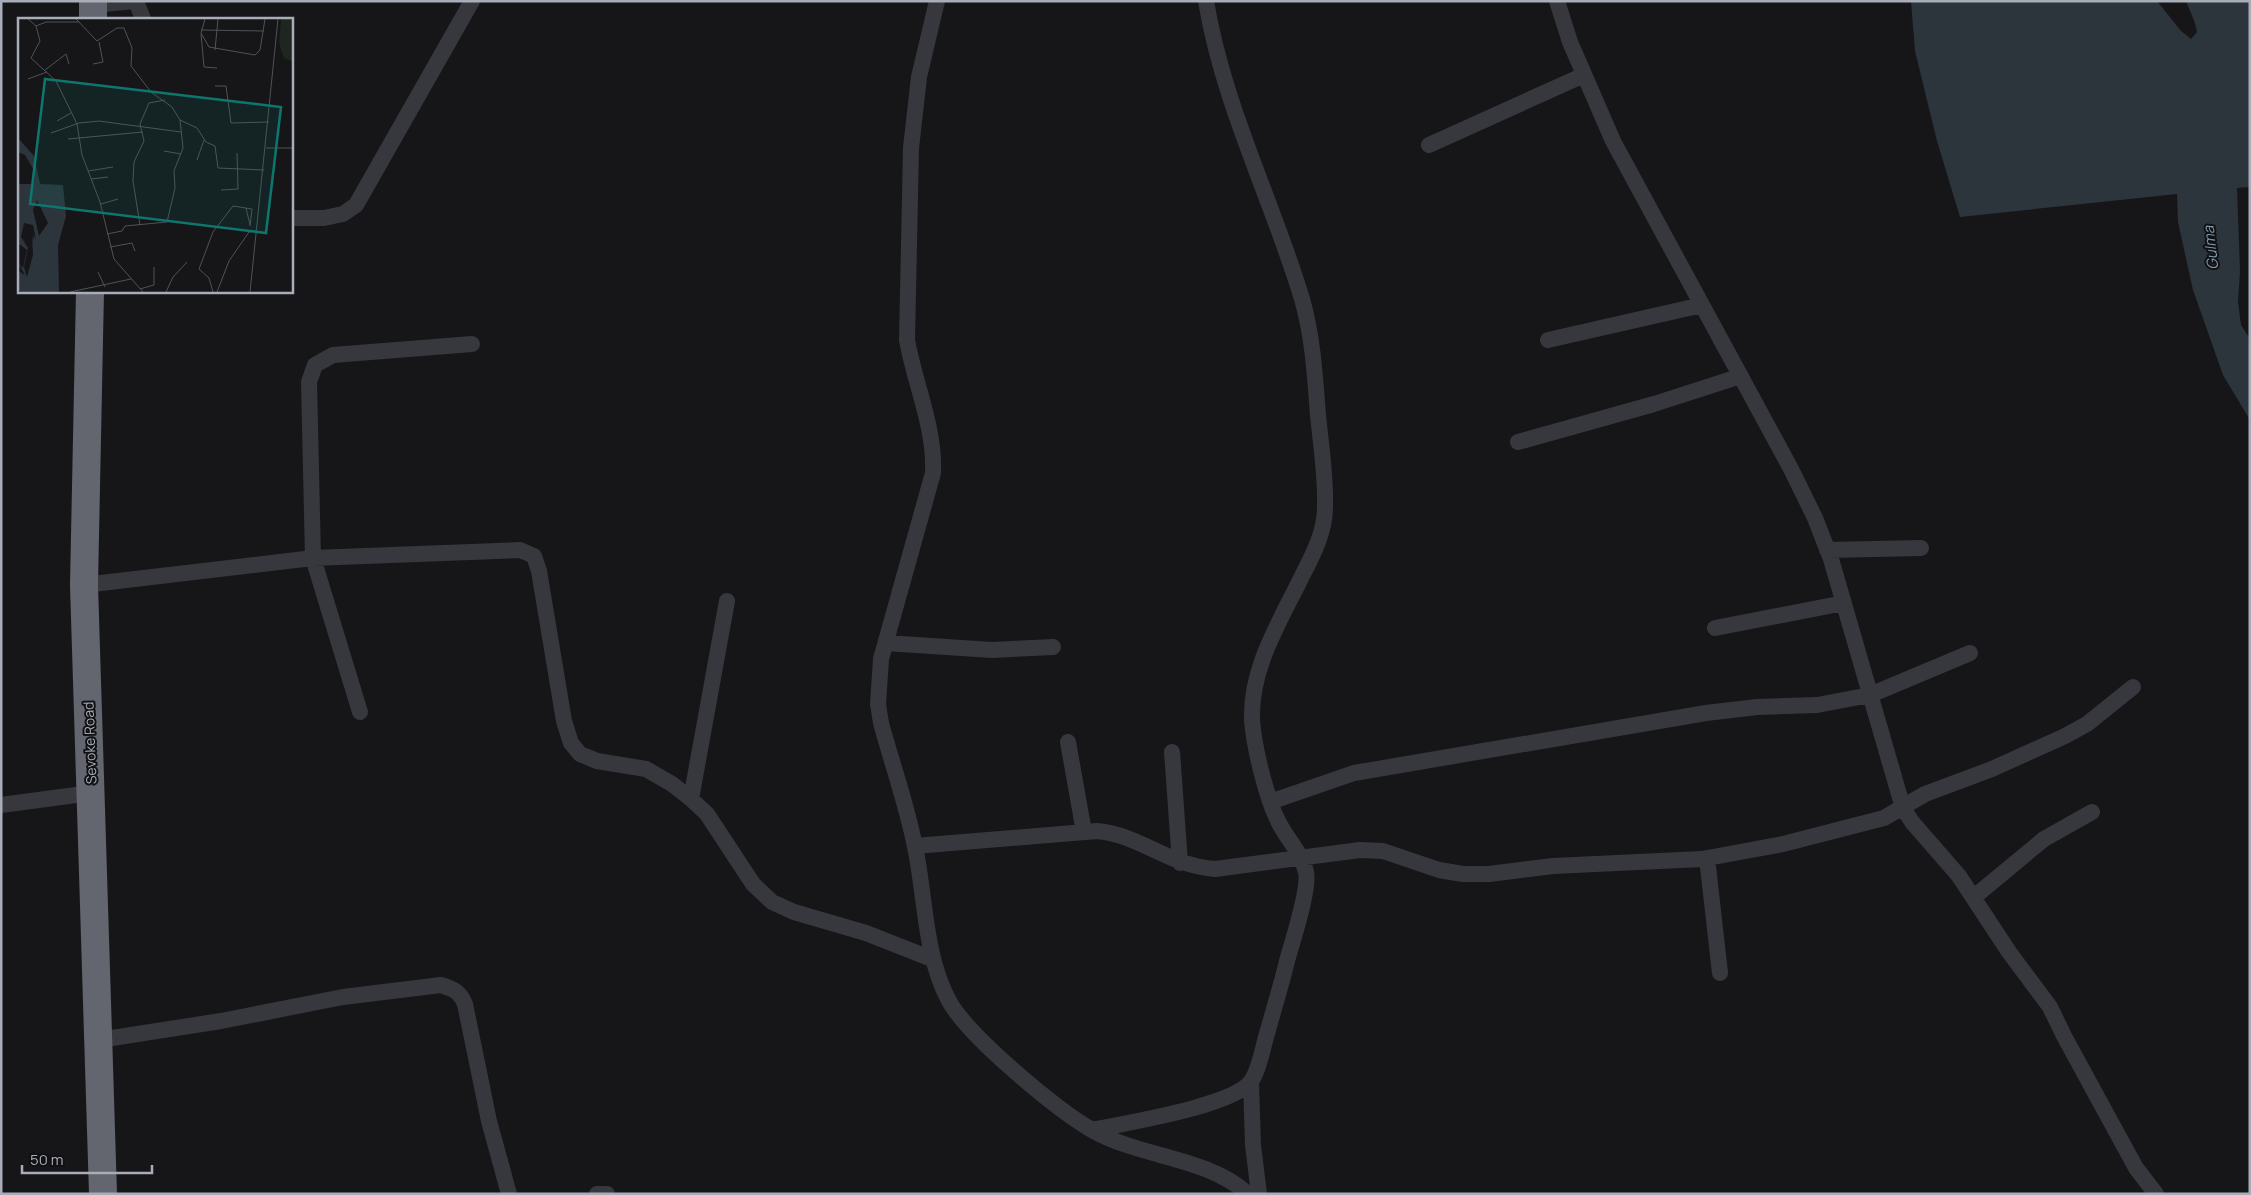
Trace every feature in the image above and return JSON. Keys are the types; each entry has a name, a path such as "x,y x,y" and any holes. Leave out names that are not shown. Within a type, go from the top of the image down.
{"highway":[{"name":"Sevoke Road","path":"90,292 84,585 103,1194"}],"street":[{"path":"93,8 135,1 143,18"},
{"path":"292,218 324,218 343,214 356,205 472,1"},
{"path":"937,1 919,77 911,148 907,340 911,362 931,432 934,453 933,473 886,643 879,684 880,723 915,846 932,959 950,1003 966,1026 1024,1078 1092,1130 1125,1145 1210,1170 1240,1187 1248,1194"},
{"path":"1206,1 1217,53 1245,143 1303,301 1310,335 1325,485 1326,510 1319,541 1271,639 1258,671 1253,695 1252,723 1270,802 1280,825 1301,858 1307,878 1285,971 1258,1066 1251,1083 1253,1145 1259,1194"},
{"path":"1557,1 1584,75 1613,141 1791,469 1815,518 1844,603 1903,808 1974,897 2009,952 2050,1007 2136,1168 2156,1194"},
{"path":"1429,145 1584,75"},
{"path":"1548,340 1702,305"},
{"path":"360,712 313,558 309,382 315,365 333,355 472,344"},
{"path":"1518,442 1654,404 1741,376"},
{"path":"1827,550 1921,548"},
{"path":"84,585 313,558 520,550 534,556 539,571 564,721 571,743 580,754 597,761 646,769 672,784 707,814 754,884 772,902 794,912 866,933 932,959"},
{"path":"691,799 727,601"},
{"path":"1715,628 1844,603"},
{"path":"886,643 992,650 1053,646"},
{"path":"1270,802 1354,773 1706,713 1757,706 1816,705 1870,695 1970,653"},
{"path":"915,846 1084,832 1116,833 1180,863 1198,868 1216,869 1360,850 1383,850 1439,870 1463,874 1489,874 1553,866 1707,858 1783,844 1884,818 1925,794 1992,769 2065,736 2087,724 2133,687"},
{"path":"1068,742 1084,832"},
{"path":"1172,752 1180,863"},
{"path":"1,805 91,793"},
{"path":"1974,897 2044,839 2092,812"},
{"path":"1707,858 1720,974"},
{"path":"99,1040 221,1021 344,997 442,985 454,989 461,994 465,1004 489,1121 509,1194"},
{"path":"1092,1130 1214,1103 1239,1092 1251,1083"},
{"path":"597,1194 607,1194"}],"water":[{"name":"Gulma","path":"1911,1 2157,1 2181,31 2191,39 2197,32 2186,1 2250,1 2250,187 2237,188 2240,271 2238,302 2241,325 2250,339 2250,420 2223,375 2193,290 2178,222 2177,194 1960,217 1937,141 1915,51"}]}
